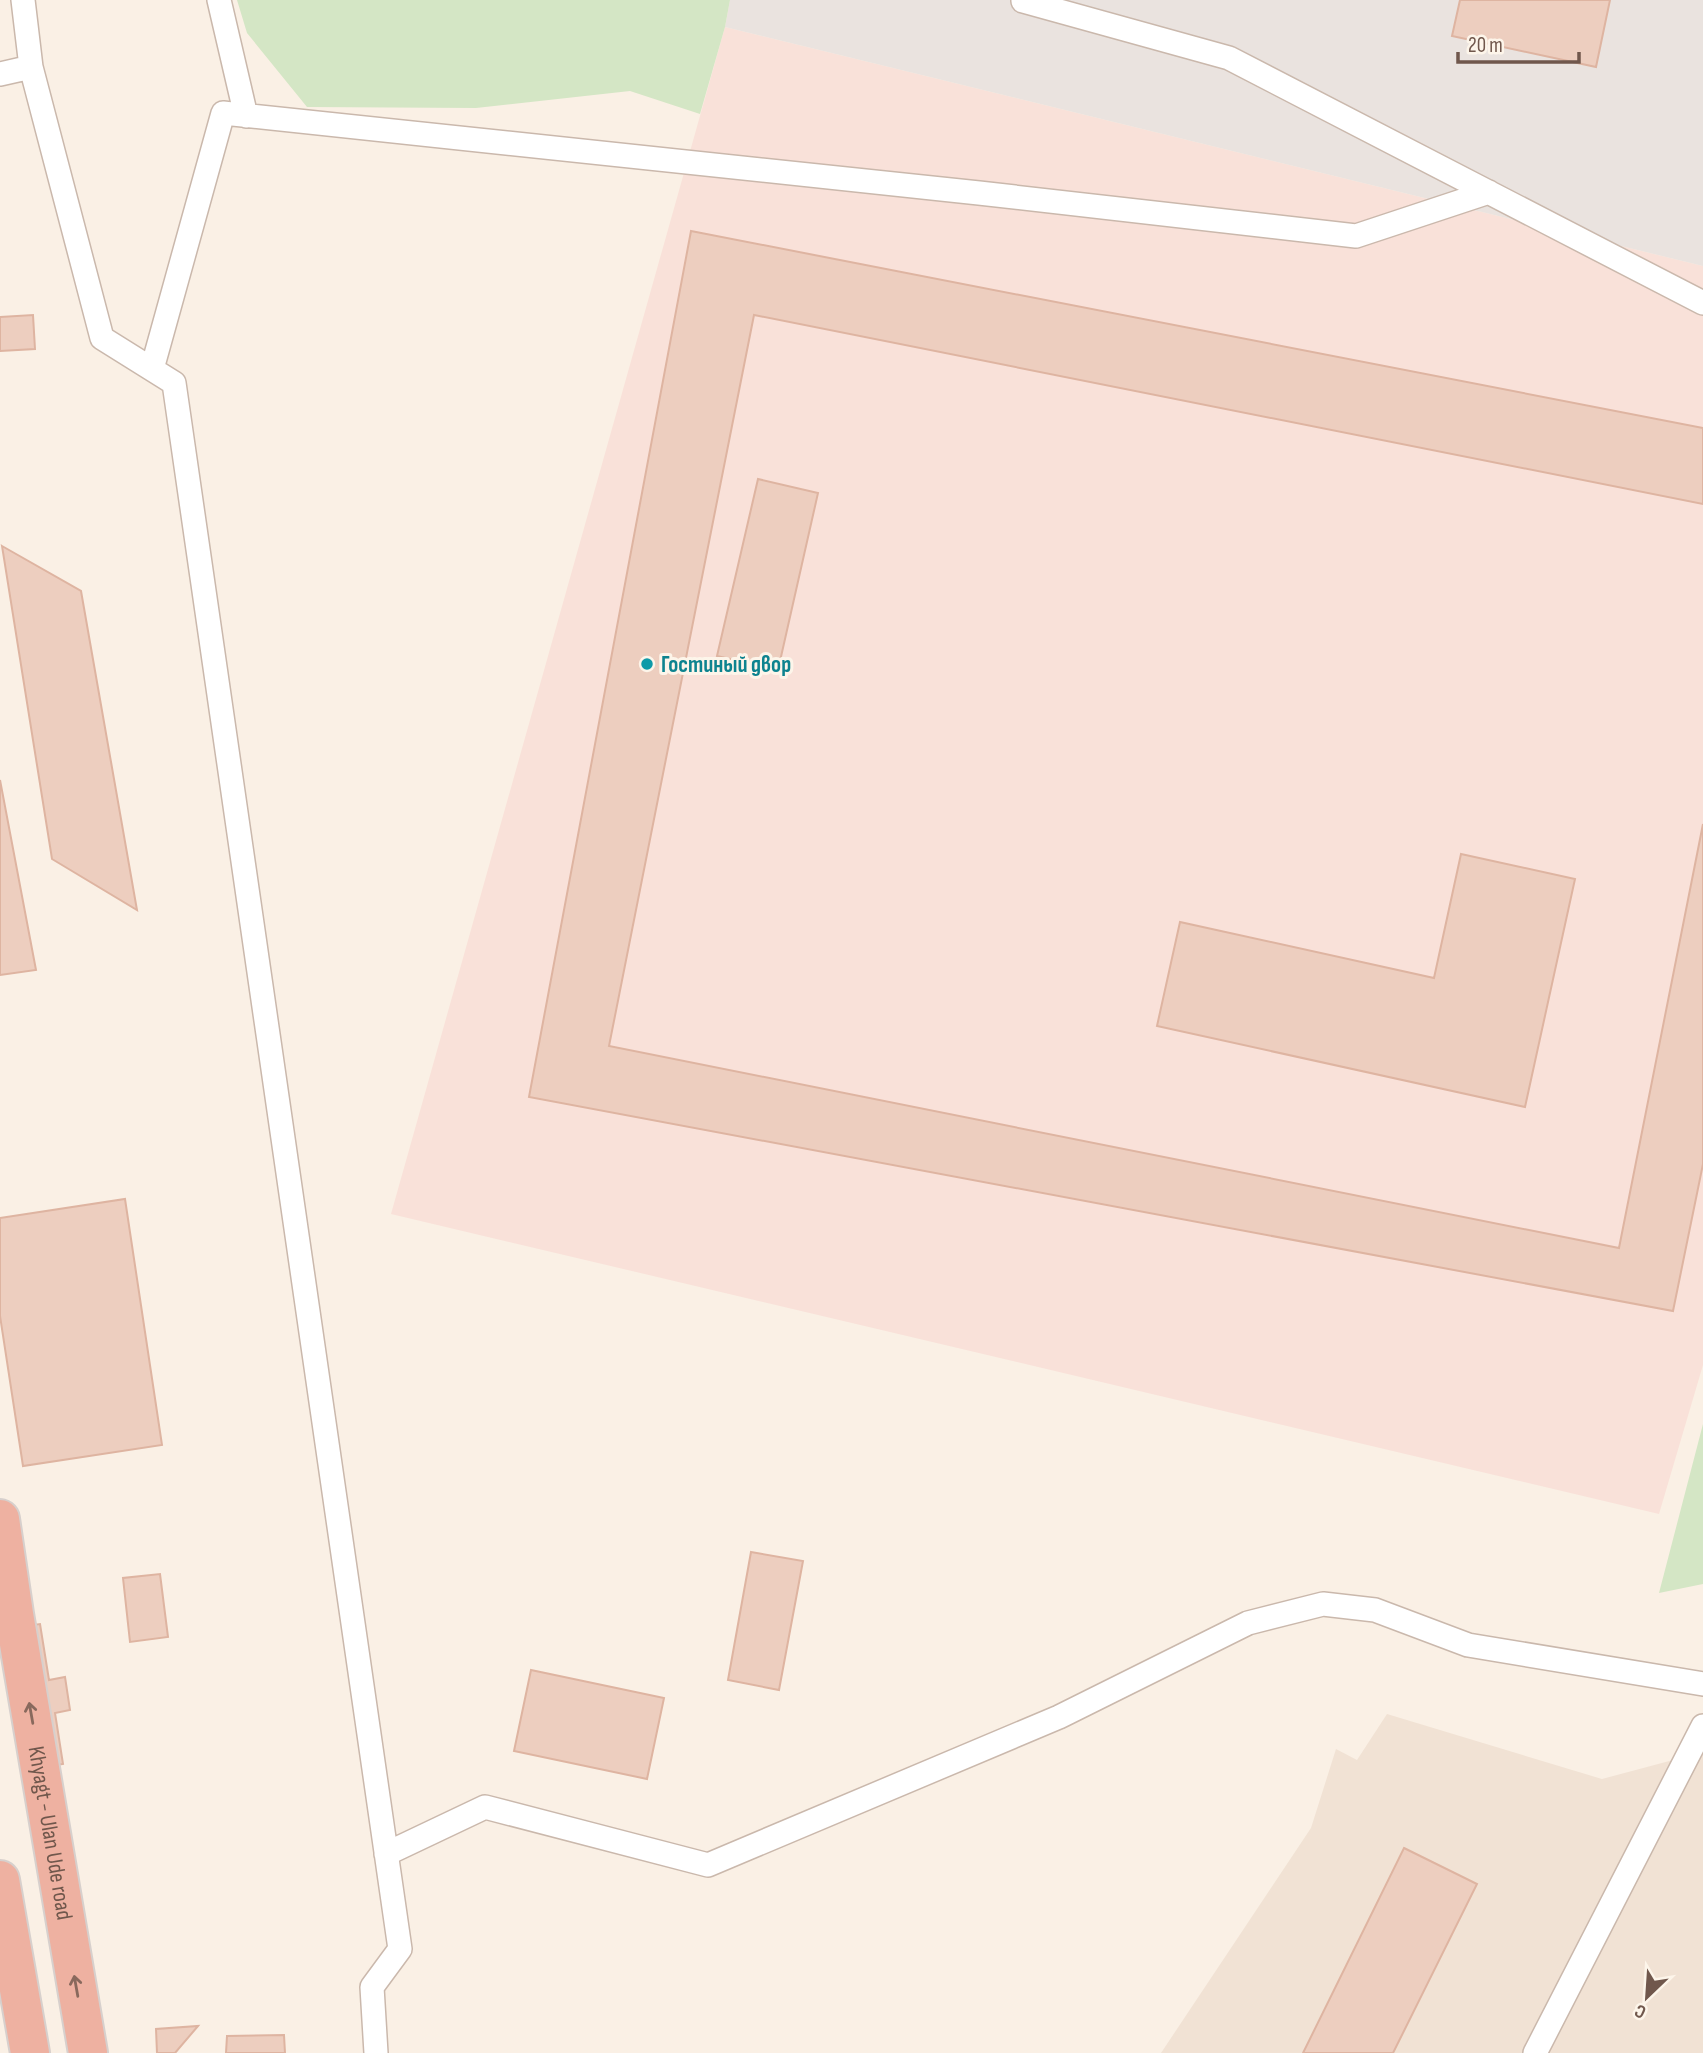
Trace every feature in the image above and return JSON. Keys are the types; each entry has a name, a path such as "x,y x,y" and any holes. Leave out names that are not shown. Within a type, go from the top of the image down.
{"highway":[{"name":"Khyagt - Ulan Ude road","path":"0,1519 88,2053"},
{"path":"0,1880 30,2053"}],"lane":[{"path":"23,0 31,67 102,338 174,383 400,1949 372,1987 376,2053"},
{"path":"219,0 246,116"},
{"path":"1023,1 1229,58 1703,303"},
{"path":"0,74 31,67"},
{"path":"152,369 223,113 1356,236 1489,192"},
{"path":"386,1854 485,1807 708,1866 1059,1717 1248,1623 1323,1604 1375,1610 1468,1645 1703,1684"},
{"path":"1535,2053 1703,1726"}],"shaded area":[{"path":"730,0 1703,0 1703,266 725,27"},
{"path":"725,27 1703,266 1703,1365 1659,1514 391,1214"},
{"path":"1387,1714 1602,1779 1703,1752 1703,2053 1161,2053 1311,1828 1336,1749 1357,1760"}],"green space":[{"path":"237,0 730,0 700,114 630,91 476,108 307,107 247,33"},
{"path":"1703,1424 1703,1584 1659,1593"}],"building":[{"path":"1460,0 1610,0 1596,67 1452,36"},
{"name":"Гостиный двор","path":"691,231 1703,428 1703,504 754,315 609,1046 1619,1248 1703,824 1703,1164 1673,1311 529,1097"},
{"path":"33,315 35,349 0,351 0,317"},
{"path":"758,479 818,493 778,670 717,656"},
{"path":"2,546 81,591 137,910 52,859"},
{"path":"0,780 36,970 0,975"},
{"path":"1461,854 1575,879 1525,1107 1157,1026 1180,922 1434,978"},
{"path":"125,1199 162,1445 23,1466 0,1316 0,1218"},
{"path":"751,1552 803,1561 779,1690 728,1680"},
{"path":"160,1574 168,1637 130,1642 123,1578"},
{"path":"40,1624 49,1680 65,1677 70,1710 55,1713 63,1764 31,1769 9,1628"},
{"path":"531,1670 664,1698 647,1779 514,1751"},
{"path":"1404,1848 1477,1884 1393,2053 1303,2053"},
{"path":"198,2026 175,2053 157,2053 156,2029"},
{"path":"284,2035 285,2053 226,2053 227,2036"}],"place":[{"name":"Гостиный двор","path":"647,664"}]}
